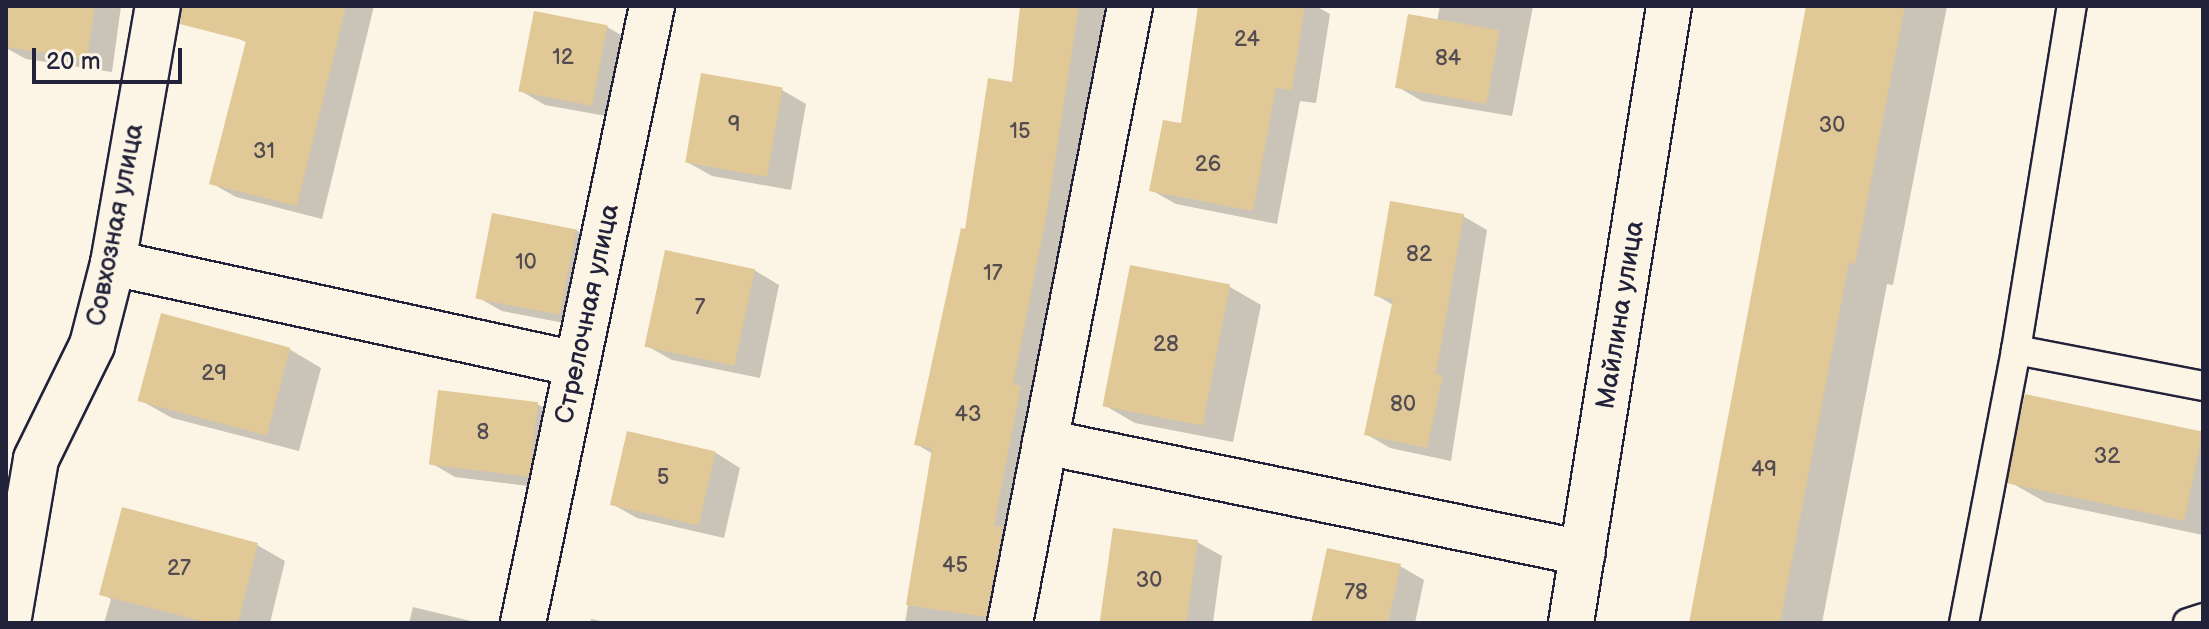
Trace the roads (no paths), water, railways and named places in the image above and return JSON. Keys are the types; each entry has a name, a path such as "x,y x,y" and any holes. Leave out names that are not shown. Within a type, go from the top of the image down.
{"street":[{"name":"Совхозная улица","path":"8,623 21,458 92,345 113,263 158,6"},
{"name":"Стрелочная улица","path":"523,623 652,6"},
{"path":"1010,623 1130,6"},
{"name":"Майлина улица","path":"1571,623 1669,6"},
{"path":"113,263 577,364"},
{"path":"1045,442 1583,553"}],"lane":[{"path":"1964,623 2016,350 2072,6"},
{"path":"2016,350 2203,386"},
{"path":"2188,623 2203,618"}]}
